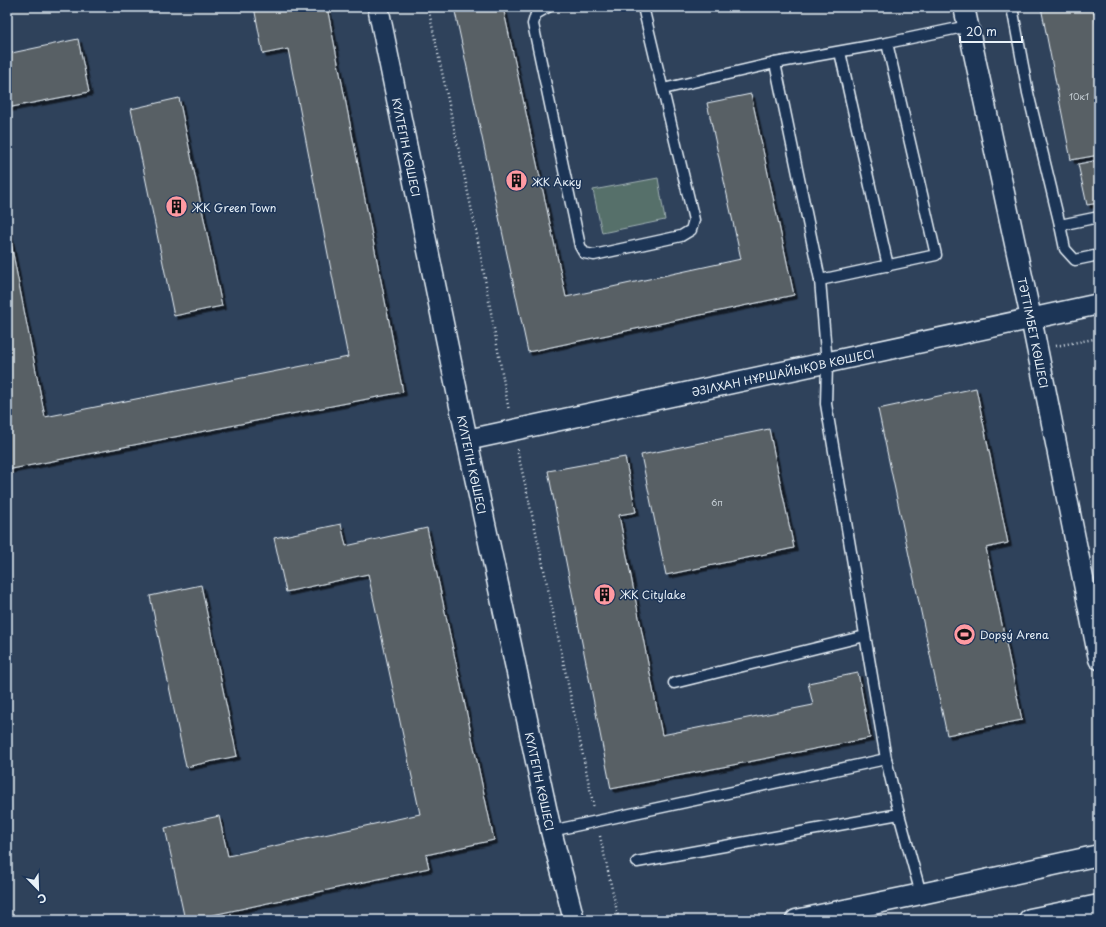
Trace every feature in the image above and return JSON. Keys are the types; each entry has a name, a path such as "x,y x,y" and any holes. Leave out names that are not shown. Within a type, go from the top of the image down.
{"main road":[{"path":"1030,920 1099,906"}],"street":[{"name":"КҮЛТЕГІН КӨШЕСІ","path":"378,7 467,440 551,831 574,920"},
{"name":"ТӘТТІМБЕТ КӨШЕСІ","path":"966,16 1031,318 1098,653"},
{"name":"ӘЗІЛХАН НҰРШАЙЫҚОВ КӨШЕСІ","path":"467,440 827,364 1099,304"},
{"path":"796,920 1099,855"}],"lane":[{"path":"548,7 536,14 533,24 580,246 584,253 594,255 681,236 691,230 694,220 643,7"},
{"path":"1012,7 1028,93 1065,249 1075,260 1099,255"},
{"path":"663,89 775,64 887,43 966,16"},
{"path":"820,280 936,255 887,43"},
{"path":"840,52 888,266"},
{"path":"775,64 820,280 827,364 826,404 886,759 898,814 921,894"},
{"path":"1060,225 1099,217"},
{"path":"674,683 865,636"},
{"path":"551,831 886,759"},
{"path":"637,862 898,814"}],"path":[{"path":"428,7 476,230 512,430 538,541 596,821 619,920"},
{"path":"1037,350 1099,338"}],"green space":[{"path":"658,178 665,220 602,233 593,190"}],"building":[{"path":"254,7 327,7 403,392 7,470 7,223 45,417 348,357 288,49 263,54"},
{"name":"ЖК Акку","path":"454,7 503,7 566,297 741,259 707,103 751,94 794,295 528,352"},
{"path":"1041,7 1093,7 1099,37 1099,155 1071,160"},
{"path":"78,39 89,92 7,108 7,54"},
{"name":"ЖК Green Town","path":"179,98 222,306 174,316 131,109"},
{"path":"1099,160 1099,203 1087,205 1078,164"},
{"name":"Dopșý Arena","path":"976,388 1008,543 986,548 1022,720 947,735 878,409"},
{"path":"769,429 794,548 666,575 641,455"},
{"name":"ЖК Citylake","path":"625,457 636,512 619,515 662,735 813,705 808,683 858,673 870,738 611,789 548,471"},
{"path":"341,524 346,546 427,528 494,840 426,855 429,868 185,920 165,828 219,816 228,856 420,814 368,574 286,592 274,538"},
{"path":"201,585 237,756 186,767 150,596"}],"place":[{"name":"ЖК Акку","path":"516,181"},
{"name":"ЖК Green Town","path":"177,207"},
{"name":"ЖК Citylake","path":"604,594"},
{"name":"Dopșý Arena","path":"965,634"}]}
